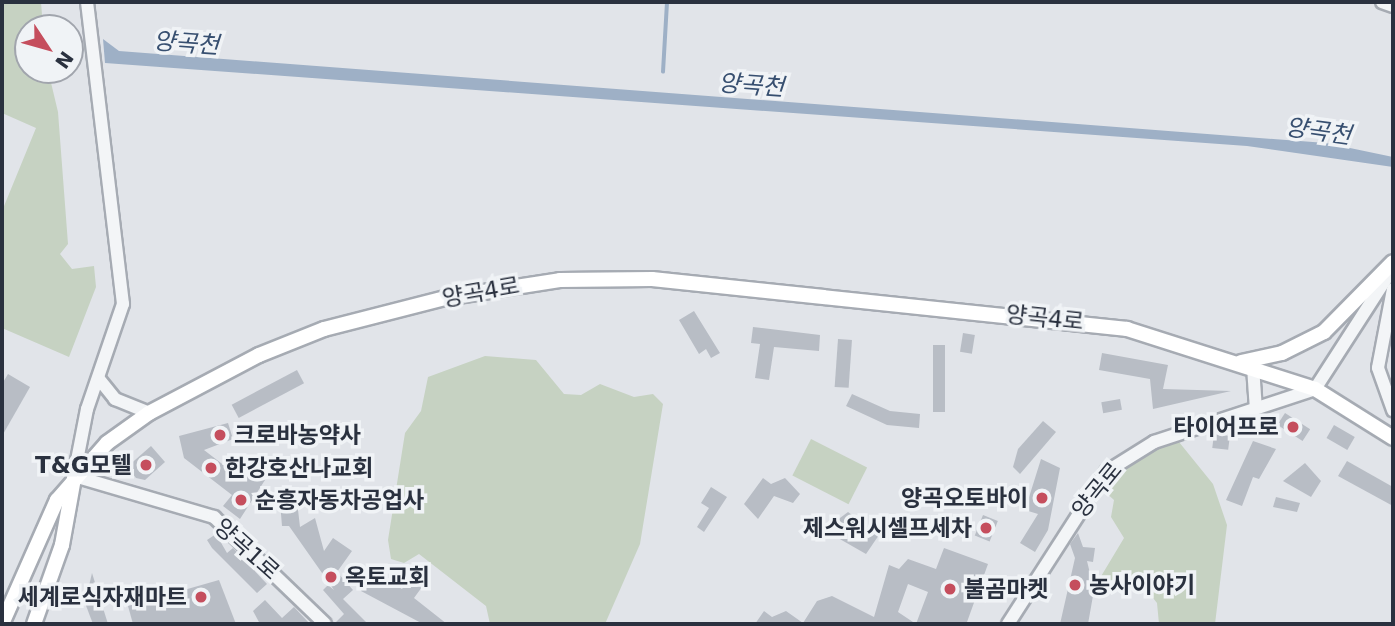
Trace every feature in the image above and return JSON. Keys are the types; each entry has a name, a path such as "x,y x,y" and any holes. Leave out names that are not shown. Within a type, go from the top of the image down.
{"main road":[{"path":"1246,364 1282,353 1324,332 1393,262"},
{"name":"양곡4로","path":"2,624 37,535 74,476 149,413 259,355 334,326 445,298 594,278 1096,323 1246,364 1315,389 1393,438"},
{"path":"34,624 62,545 74,476"}],"street":[{"path":"74,476 122,304 87,2"},
{"path":"1382,2 1393,6"},
{"path":"1315,389 1393,268"},
{"path":"1393,289 1378,368 1393,410"},
{"path":"1246,364 1256,406"},
{"path":"99,379 116,399 149,413"},
{"name":"양곡로","path":"1007,624 1093,487 1115,464 1153,442 1256,406 1315,389"},
{"name":"양곡1로","path":"74,476 214,517 325,624"}],"green space":[{"path":"2,2 41,2 42,14 14,14 14,84 51,84 58,112 68,244 60,254 72,269 94,266 96,287 69,357 2,328 2,211 36,128 2,113"},
{"path":"485,356 536,360 564,394 581,395 600,384 634,397 653,394 663,404 640,544 605,624 490,624 486,606 419,554 404,563 391,559 388,540 405,433 421,411 428,377"},
{"path":"811,439 867,468 849,504 792,476"},
{"path":"1179,442 1213,484 1227,525 1215,624 1159,624 1157,603 1145,588 1114,590 1100,578 1124,538 1111,517 1114,500 1103,490 1144,452"}],"water":[{"path":"103,39 119,51 1326,143 1393,157 1393,167 1247,146 105,63"}],"building":[{"path":"694,311 720,353 711,358 706,349 699,354 679,320"},
{"path":"753,327 820,335 819,351 774,347 769,380 755,378 760,344 751,343"},
{"path":"963,333 975,335 972,354 960,352"},
{"path":"838,339 852,340 849,388 835,387"},
{"path":"933,345 945,345 945,412 933,412"},
{"path":"1102,353 1168,365 1163,389 1231,391 1153,409 1150,379 1099,370"},
{"path":"297,370 304,383 239,418 232,405"},
{"path":"8,374 30,387 2,436 2,384"},
{"path":"852,394 890,411 920,414 919,428 887,425 846,406"},
{"path":"1120,399 1122,410 1103,413 1101,402"},
{"name":"타이어프로","path":"1285,413 1310,429 1303,441 1277,425"},
{"path":"1043,421 1056,432 1020,474 1013,467 1018,449"},
{"path":"228,423 233,439 204,450 243,480 251,469 265,480 240,519 223,506 232,495 184,458 179,436"},
{"path":"1334,425 1355,437 1347,450 1326,438"},
{"path":"1214,434 1230,436 1228,450 1212,448"},
{"path":"1253,441 1276,449 1259,479 1253,477 1242,506 1226,500"},
{"name":"T&G모텔","path":"151,446 165,462 145,480 136,478 127,467"},
{"path":"1041,459 1060,468 1048,530 1035,552 1020,543 1038,514 1025,510"},
{"path":"1347,461 1393,487 1393,506 1338,476"},
{"path":"1305,463 1321,481 1311,497 1283,481"},
{"path":"763,478 771,484 785,478 800,494 793,503 774,496 758,519 744,504"},
{"path":"711,487 727,497 704,532 697,527 709,508 701,503"},
{"path":"1276,497 1300,503 1297,512 1273,507"},
{"path":"297,501 300,527 315,518 324,551 333,538 352,551 337,572 353,590 343,599 368,624 334,624 344,614 323,590 328,585 334,590 289,526 282,526 280,502"},
{"path":"848,512 879,535 866,554 824,530"},
{"name":"제스워시셀프세차","path":"983,515 998,521 990,541 975,535"},
{"path":"1078,533 1083,547 1095,548 1093,562 1087,561 1094,590 1088,624 1060,624 1075,558 1070,544"},
{"path":"216,534 227,553 233,548 267,584 257,593 212,548 207,540"},
{"path":"944,548 988,564 967,622 917,622 928,592 908,584 898,612 914,623 755,624 764,611 772,617 786,611 803,623 817,601 832,596 874,617 889,565 899,569 908,559 936,569"},
{"path":"417,567 430,576 414,598 447,624 423,624 361,591 371,570 402,589"},
{"path":"92,573 108,624 93,624 85,603"},
{"path":"219,580 236,624 133,624 128,606"},
{"path":"265,600 282,618 294,607 310,624 260,624 253,611"}],"waterway":[{"path":"663,72 667,2"}],"place":[{"name":"타이어프로","path":"1293,427"},
{"name":"크로바농약사","path":"220,435"},
{"name":"T&G모텔","path":"146,465"},
{"name":"한강호산나교회","path":"211,468"},
{"name":"양곡오토바이","path":"1042,498"},
{"name":"순흥자동차공업사","path":"241,500"},
{"name":"제스워시셀프세차","path":"986,528"},
{"name":"옥토교회","path":"331,577"},
{"name":"농사이야기","path":"1075,585"},
{"name":"불곰마켓","path":"950,589"},
{"name":"세계로식자재마트","path":"201,597"}],"water label":[{"name":"양곡천","path":"186,44"},
{"name":"양곡천","path":"751,86"},
{"name":"양곡천","path":"1318,132"}]}
